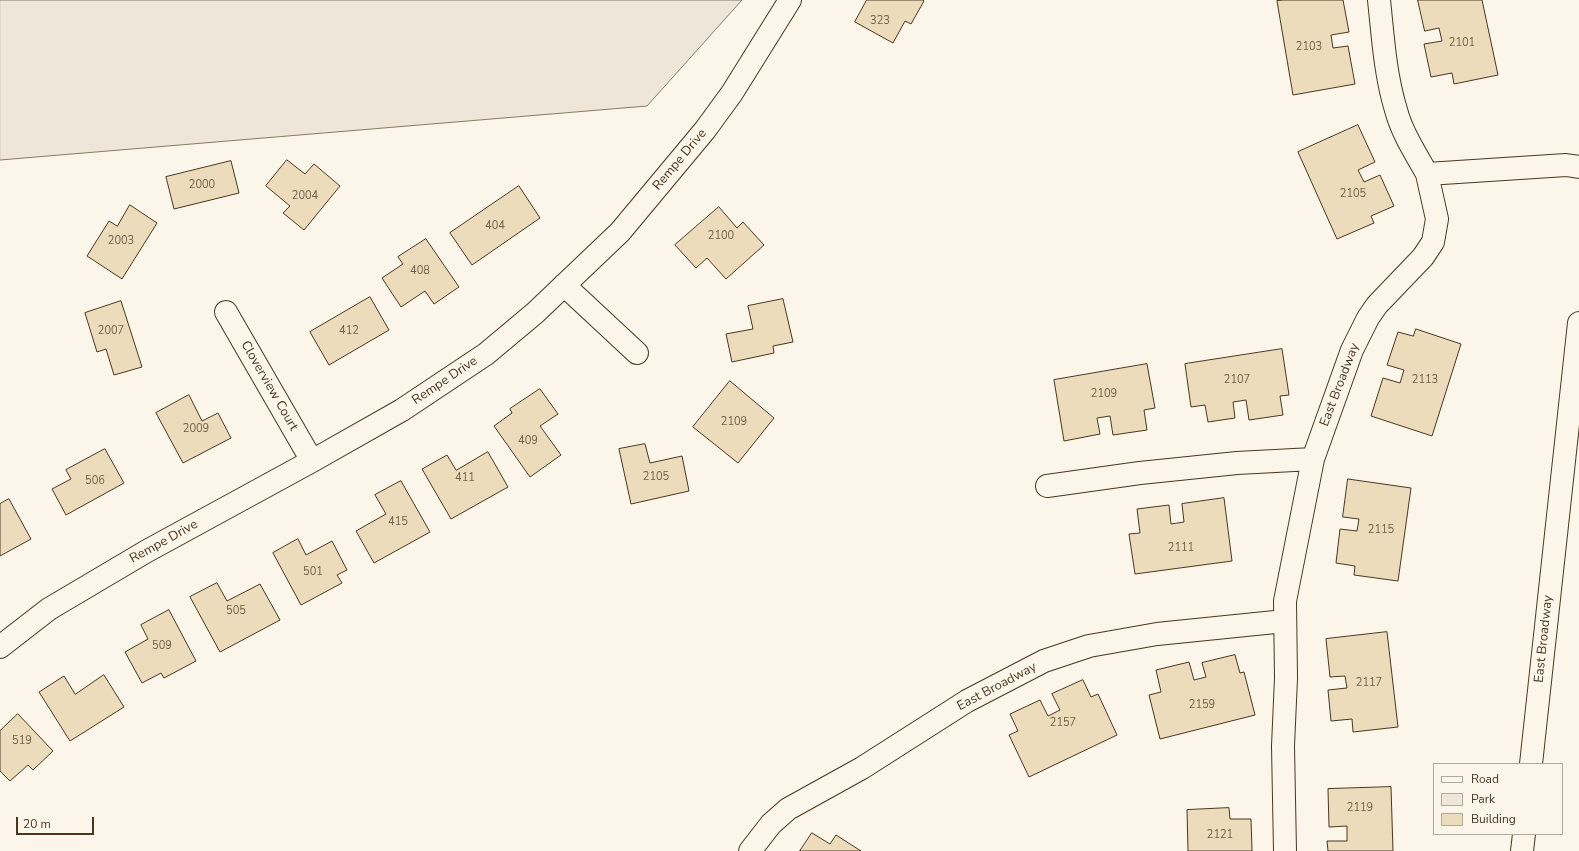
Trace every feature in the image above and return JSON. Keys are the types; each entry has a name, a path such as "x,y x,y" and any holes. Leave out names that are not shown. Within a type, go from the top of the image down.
{"street":[{"name":"Rempe Drive","path":"0,647 49,609 147,551 402,410 486,354 536,313 620,232 705,130 732,93 790,0"},
{"name":"East Broadway","path":"1285,851 1283,746 1286,678 1285,601 1312,459 1352,350 1368,318 1377,305 1423,257 1433,242 1437,219 1427,174 1408,141 1396,111 1385,62 1379,0"},
{"path":"1427,174 1566,165 1579,167"},
{"path":"564,285 637,353"},
{"name":"Cloverview Court","path":"226,312 312,461"},
{"name":"East Broadway","path":"1531,763 1579,323"},
{"path":"1047,486 1140,473 1222,464 1312,459"},
{"name":"East Broadway","path":"750,851 771,824 788,809 862,768 967,701 1044,662 1089,646 1157,634 1285,621"},
{"path":"1522,851 1524,835"}],"green space":[{"path":"0,0 742,0 647,106 0,160"}],"building":[{"path":"867,0 924,1 911,24 905,21 893,43 855,22"},
{"path":"1343,0 1349,32 1331,35 1333,48 1348,46 1355,84 1293,95 1277,1"},
{"path":"1418,0 1482,0 1498,75 1454,84 1452,73 1431,77 1424,44 1442,41 1439,28 1425,31"},
{"path":"1358,125 1375,162 1358,170 1364,182 1380,175 1394,206 1371,216 1374,223 1337,239 1298,152"},
{"path":"287,160 305,174 314,164 340,186 304,230 283,213 290,206 266,186"},
{"path":"231,161 239,193 174,209 166,177"},
{"path":"519,186 540,218 472,265 450,233"},
{"path":"130,205 157,223 122,279 87,256 109,221 117,226"},
{"path":"719,207 737,228 743,222 764,245 726,279 707,258 696,268 675,245"},
{"path":"426,239 459,287 434,304 425,291 401,307 382,278 403,264 398,257"},
{"path":"370,297 389,330 329,365 310,332"},
{"path":"783,299 793,342 773,346 774,353 732,362 726,334 753,329 748,306"},
{"path":"121,301 142,367 114,375 106,349 97,352 85,313"},
{"path":"1416,329 1461,344 1432,436 1371,416 1383,378 1400,383 1404,370 1387,365 1398,332 1413,336"},
{"path":"1282,349 1289,395 1280,396 1283,415 1249,420 1246,400 1233,402 1235,418 1208,422 1205,405 1191,407 1185,364"},
{"path":"1147,364 1155,408 1144,410 1147,430 1113,435 1110,416 1097,418 1100,434 1064,441 1054,380"},
{"path":"730,381 774,418 738,463 693,427"},
{"path":"540,389 558,414 540,426 561,455 530,477 494,426 512,413 510,409"},
{"path":"189,395 202,421 218,413 231,438 183,463 156,413"},
{"path":"645,444 650,463 682,456 689,491 631,504 619,449"},
{"path":"105,449 124,483 66,515 52,489 71,479 66,470"},
{"path":"488,452 508,487 451,519 422,469 447,455 456,470"},
{"path":"1348,479 1411,488 1398,581 1354,575 1355,566 1336,563 1340,529 1357,531 1359,519 1343,517"},
{"path":"401,481 430,532 374,563 356,531 386,514 375,495"},
{"path":"1224,498 1232,561 1135,574 1129,534 1140,533 1137,509 1169,505 1171,524 1184,522 1182,504"},
{"path":"9,499 31,539 0,556 0,504"},
{"path":"298,539 306,555 332,541 347,570 337,575 342,583 301,605 273,553"},
{"path":"217,583 227,601 260,584 280,620 220,652 190,597"},
{"path":"169,610 196,661 164,678 161,673 142,683 125,652 148,639 141,625"},
{"path":"1387,632 1398,727 1353,732 1352,719 1331,721 1328,690 1347,688 1345,676 1330,677 1326,639"},
{"path":"1235,655 1240,673 1244,672 1255,715 1160,739 1149,695 1161,692 1156,670 1189,662 1194,680 1206,677 1202,663"},
{"path":"104,675 124,707 70,741 39,692 64,676 75,694"},
{"path":"1083,680 1091,697 1098,694 1117,735 1029,777 1009,735 1018,731 1010,714 1040,700 1048,716 1060,710 1052,694"},
{"path":"18,714 53,751 33,770 28,765 10,781 0,771 0,731"},
{"path":"1391,787 1393,851 1328,851 1327,841 1347,841 1347,826 1329,827 1328,789"},
{"path":"1229,808 1230,819 1251,819 1252,851 1188,851 1187,810"},
{"path":"812,833 830,844 836,835 861,851 800,851"}]}
